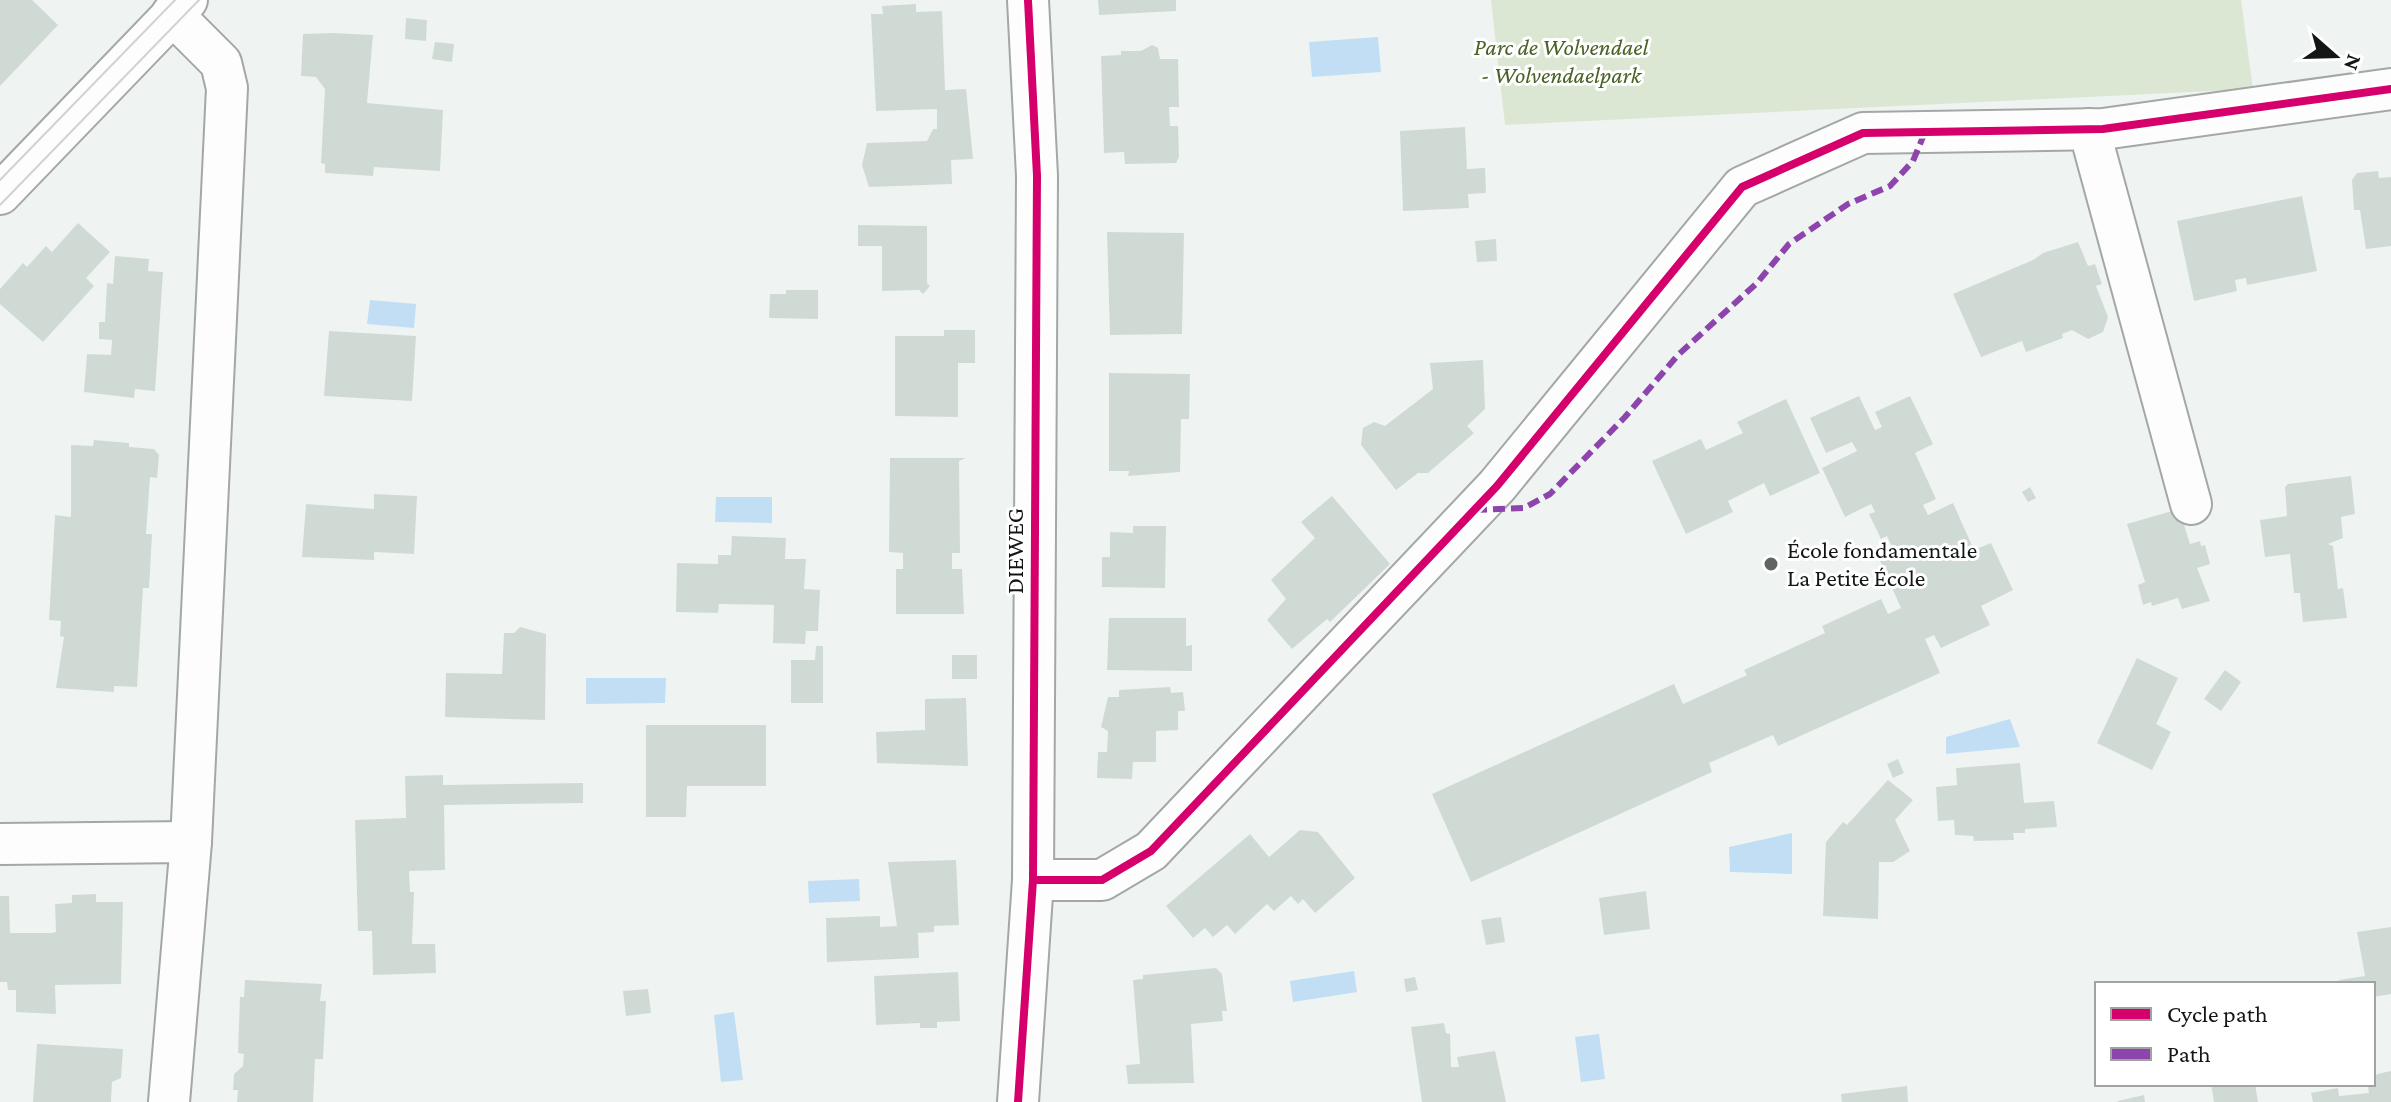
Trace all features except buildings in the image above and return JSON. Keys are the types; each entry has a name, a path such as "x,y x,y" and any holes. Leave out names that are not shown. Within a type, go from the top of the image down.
{"street":[{"name":"DIEWEG","path":"1018,1102 1033,880 1037,176 1028,0"},
{"path":"0,194 180,7 221,63 227,88 191,842 169,1102"},
{"path":"1033,880 1102,880 1151,851 1497,486 1742,187 1863,133 2089,129 2391,89"},
{"path":"2089,129 2191,504"},
{"path":"0,844 191,842"}],"green space":[{"name":"Parc de Wolvendael - Wolvendaelpark","path":"1491,0 2241,0 2253,89 1505,125"}],"water":[{"path":"1378,37 1381,72 1312,77 1309,42"},
{"path":"370,300 416,304 414,328 367,324"},
{"path":"716,497 772,497 772,523 715,522"},
{"path":"586,678 666,678 665,703 586,704"},
{"path":"2010,719 2020,747 1946,754 1946,737"},
{"path":"1792,833 1792,874 1730,872 1729,847"},
{"path":"859,879 860,901 809,903 808,881"},
{"path":"1354,971 1357,992 1293,1002 1290,981"},
{"path":"734,1012 743,1080 721,1082 714,1015"},
{"path":"1599,1034 1605,1079 1581,1082 1575,1037"}],"tram line":[{"path":"0,180 175,0"},
{"path":"0,205 199,0"}],"marked path":[{"path":"1475,510 1524,508 1550,494 1625,417 1678,355 1757,283 1789,244 1848,204 1890,186 1913,161 1925,132"}],"cycle path":[{"path":"1018,1102 1033,880 1037,176 1028,0"},
{"path":"1033,880 1102,880 1151,851 1497,486 1742,187 1863,133 2103,129 2391,89"}],"place":[{"name":"École fondamentale La Petite École","path":"1771,564"}]}
